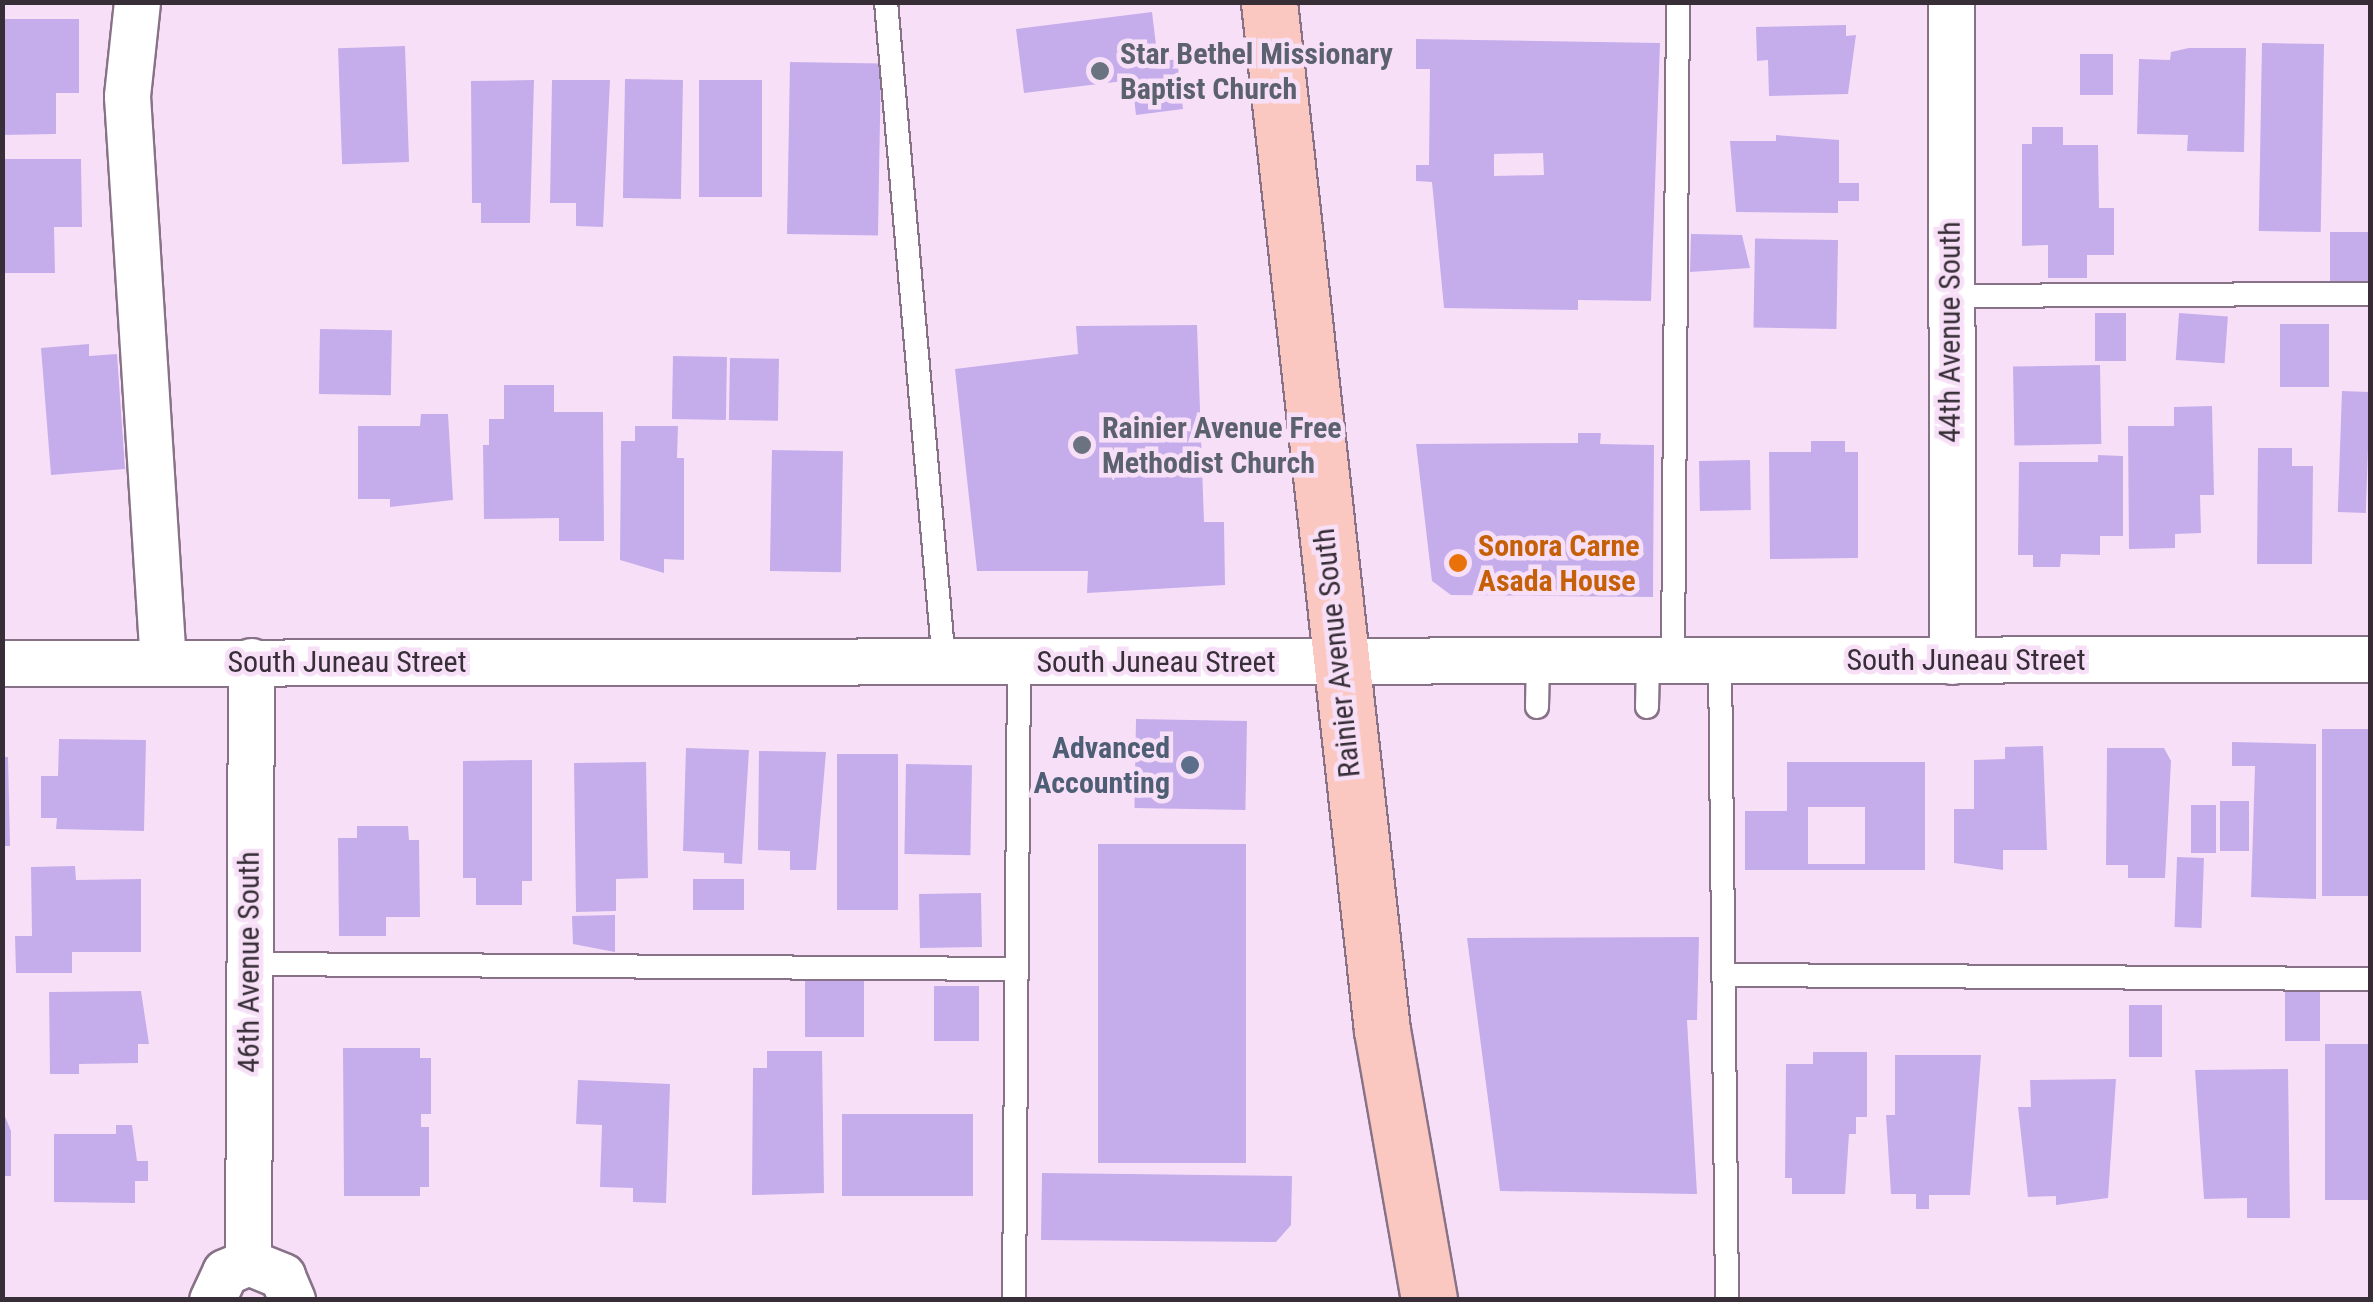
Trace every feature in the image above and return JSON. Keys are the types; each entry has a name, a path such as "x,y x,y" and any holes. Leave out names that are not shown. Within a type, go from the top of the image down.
{"main road":[{"name":"Rainier Avenue South","path":"1269,2 1337,663 1392,1112 1429,1300"}],"street":[{"path":"137,2 127,96 163,663"},
{"name":"44th Avenue South","path":"1952,2 1948,296 1952,660"},
{"name":"South Juneau Street","path":"2,663 2370,659"},
{"name":"46th Avenue South","path":"248,1262 251,662"},
{"path":"212,1300 225,1272 248,1262 282,1276 292,1300"}],"lane":[{"path":"886,2 944,662"},
{"path":"1647,706 1660,662 1678,2"},
{"path":"1948,296 2370,294"},
{"path":"1014,1300 1019,662"},
{"path":"1537,706 1538,662"},
{"path":"1720,662 1727,974 1727,1300"},
{"path":"248,964 1016,969"},
{"path":"1727,974 2370,978"}],"building":[{"name":"Star Bethel Missionary Baptist Church","path":"1152,12 1158,62 1177,59 1183,109 1136,115 1132,80 1024,93 1016,29"},
{"path":"2,19 79,19 79,93 56,93 56,134 2,135"},
{"path":"1846,25 1846,36 1856,35 1848,94 1769,96 1768,60 1757,61 1756,27"},
{"path":"1416,39 1660,43 1651,301 1578,300 1578,310 1444,308 1432,182 1416,181 1416,165 1429,165 1430,69 1416,69","holes":["1543,153 1544,175 1494,176 1494,154"]},
{"path":"2262,43 2324,44 2321,232 2259,231"},
{"path":"405,46 409,162 342,164 338,48"},
{"path":"2189,48 2246,48 2244,152 2187,151 2188,135 2137,134 2139,59 2170,60 2171,52"},
{"path":"2080,54 2113,54 2113,95 2080,95"},
{"path":"790,62 881,64 878,236 787,234"},
{"path":"625,79 683,80 681,199 623,198"},
{"path":"534,80 530,223 481,223 481,203 472,203 471,81"},
{"path":"552,80 610,80 603,227 576,226 576,203 550,203"},
{"path":"699,80 762,80 762,197 699,197"},
{"path":"2032,127 2063,127 2063,145 2098,145 2099,208 2114,208 2114,255 2087,255 2087,278 2048,278 2048,245 2022,246 2022,144 2032,144"},
{"path":"1776,135 1839,140 1839,183 1859,183 1859,201 1838,201 1838,213 1736,212 1730,141 1776,141"},
{"path":"2,159 81,159 82,227 54,227 55,273 2,273"},
{"path":"2330,232 2370,232 2370,283 2330,283"},
{"path":"1691,234 1742,235 1750,268 1690,272"},
{"path":"1755,239 1838,240 1836,329 1753,328"},
{"path":"2095,313 2126,313 2126,361 2095,361"},
{"path":"2179,313 2228,316 2225,363 2176,360"},
{"path":"2280,324 2329,324 2329,387 2280,387"},
{"name":"Rainier Avenue Free Methodist Church","path":"1197,325 1204,522 1224,522 1225,585 1087,593 1088,571 977,571 955,369 1078,354 1076,326"},
{"path":"320,329 392,330 391,395 319,394"},
{"path":"89,344 89,356 117,354 125,469 51,475 41,348"},
{"path":"673,356 727,357 726,420 672,419"},
{"path":"730,358 779,359 778,421 729,420"},
{"path":"2100,365 2101,444 2014,446 2013,367"},
{"path":"504,385 554,385 554,412 603,412 604,541 559,541 559,518 484,519 483,445 489,445 489,419 504,419"},
{"path":"2342,391 2370,392 2366,513 2338,512"},
{"path":"2212,406 2214,495 2200,495 2201,533 2175,534 2175,548 2129,549 2128,426 2174,426 2174,407"},
{"path":"421,414 448,414 453,500 390,507 390,499 358,499 358,426 420,426"},
{"path":"635,426 678,426 677,458 684,458 684,560 664,559 664,573 620,560 621,441 635,441"},
{"path":"1578,433 1601,433 1600,444 1654,445 1653,597 1451,595 1432,581 1416,444 1578,443"},
{"path":"1811,441 1845,441 1845,452 1858,452 1858,558 1770,559 1769,452 1811,452"},
{"path":"2258,448 2292,448 2292,466 2313,466 2312,564 2257,564"},
{"path":"772,450 843,451 841,572 770,571"},
{"path":"2098,455 2123,456 2123,536 2100,536 2100,555 2061,554 2060,567 2033,567 2033,555 2018,555 2019,462 2098,462"},
{"path":"1750,460 1751,510 1700,511 1699,461"},
{"name":"Advanced Accounting","path":"1136,719 1247,721 1245,810 1134,808"},
{"path":"2322,729 2370,729 2370,896 2322,896"},
{"path":"59,739 146,740 144,831 56,829 57,818 41,818 41,776 58,776"},
{"path":"2232,742 2316,744 2316,899 2251,897 2255,766 2232,766"},
{"path":"2043,746 2047,850 2003,850 2003,870 1954,863 1954,809 1974,809 1974,760 2005,759 2005,747"},
{"path":"686,748 749,750 742,864 724,863 724,853 683,851"},
{"path":"2107,748 2164,748 2171,761 2165,878 2128,878 2128,865 2106,865"},
{"path":"759,751 826,752 816,870 790,870 790,851 758,850"},
{"path":"837,754 898,754 898,910 837,910"},
{"path":"2,757 8,757 10,846 2,846"},
{"path":"532,760 532,881 522,881 522,905 476,905 476,878 463,878 463,761"},
{"path":"646,762 648,878 616,879 616,911 576,912 574,763"},
{"path":"1787,762 1925,762 1925,870 1745,870 1745,811 1787,811","holes":["1808,807 1865,807 1865,864 1808,864"]},
{"path":"906,764 972,765 970,855 904,854"},
{"path":"2220,801 2249,801 2249,851 2220,851"},
{"path":"2191,805 2216,805 2216,853 2191,853"},
{"path":"357,826 408,826 409,840 419,840 420,917 386,917 386,936 339,936 338,838 357,838"},
{"path":"1098,844 1246,844 1246,1163 1098,1163"},
{"path":"2177,857 2204,858 2202,928 2175,927"},
{"path":"75,866 76,880 141,879 141,952 72,952 72,973 16,973 15,936 32,936 31,867"},
{"path":"693,879 744,879 744,910 693,910"},
{"path":"981,893 982,947 920,948 919,894"},
{"path":"615,915 615,952 573,944 572,916"},
{"path":"1699,937 1697,1020 1687,1020 1697,1194 1500,1191 1467,938"},
{"path":"805,977 864,977 864,1037 805,1037"},
{"path":"934,986 979,986 979,1041 934,1041"},
{"path":"2285,988 2320,988 2320,1041 2285,1041"},
{"path":"141,991 149,1044 138,1044 138,1063 79,1064 79,1074 50,1074 49,992"},
{"path":"2129,1005 2162,1005 2162,1057 2129,1057"},
{"path":"2325,1044 2370,1044 2370,1200 2325,1200"},
{"path":"343,1048 420,1048 420,1058 431,1058 431,1114 421,1114 421,1127 429,1127 429,1187 420,1187 420,1196 344,1196"},
{"path":"767,1051 822,1051 824,1193 752,1195 753,1068 767,1068"},
{"path":"1813,1052 1867,1052 1867,1117 1856,1117 1856,1134 1849,1134 1845,1194 1792,1194 1792,1178 1785,1178 1786,1064 1813,1064"},
{"path":"1895,1055 1981,1055 1970,1195 1929,1195 1929,1209 1916,1209 1916,1194 1891,1194 1886,1115 1895,1115"},
{"path":"2288,1069 2290,1218 2247,1218 2247,1198 2204,1199 2195,1070"},
{"path":"2116,1079 2108,1198 2056,1205 2056,1196 2028,1197 2018,1107 2031,1107 2030,1080"},
{"path":"578,1080 670,1084 666,1203 633,1202 633,1188 600,1187 602,1125 576,1124"},
{"path":"2,1109 11,1131 11,1176 2,1176"},
{"path":"842,1114 973,1114 973,1196 842,1196"},
{"path":"116,1125 132,1125 137,1161 148,1161 148,1181 135,1181 135,1203 54,1202 54,1134 116,1134"},
{"path":"1042,1173 1292,1176 1291,1225 1276,1242 1041,1240"}],"place":[{"name":"Star Bethel Missionary Baptist Church","path":"1100,71"},
{"name":"Rainier Avenue Free Methodist Church","path":"1082,445"},
{"name":"Sonora Carne Asada House","path":"1458,563"},
{"name":"Advanced Accounting","path":"1190,765"}]}
